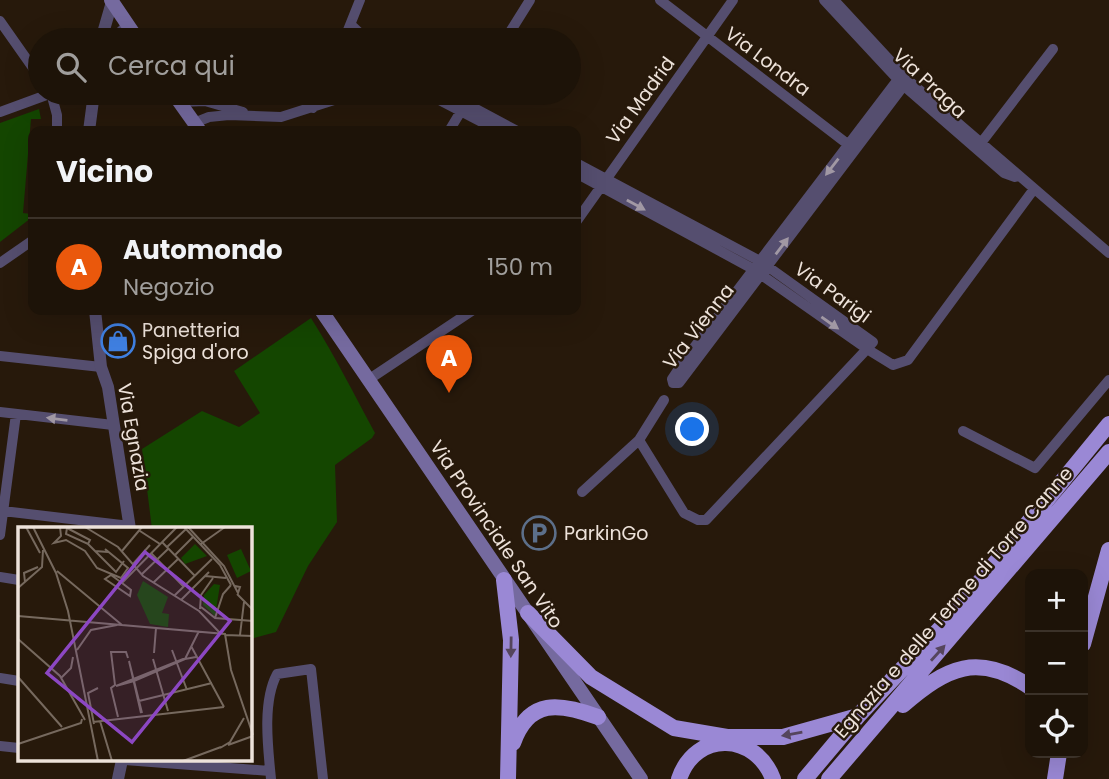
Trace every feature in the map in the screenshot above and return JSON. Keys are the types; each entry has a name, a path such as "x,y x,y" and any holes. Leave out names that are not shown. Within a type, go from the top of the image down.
{"highway":[{"name":"Egnazia e delle Terme di Torre Canne","path":"805,779 858,716 950,618 1104,430"},
{"name":"Egnazia e delle Terme di Torre Canne","path":"829,779 1109,452"},
{"path":"1087,632 1104,583 1109,550"},
{"path":"504,580 511,640 509,779"},
{"path":"528,613 591,677 674,729 727,737 783,737 858,716"},
{"path":"836,779 895,711 936,677 972,667 1007,672 1025,684"},
{"path":"510,751 520,723 544,707 572,707 598,717"},
{"path":"679,779 690,755 716,743 737,746 756,754 773,779"}],"main road":[{"path":"112,1 128,26"},
{"path":"182,105 196,126"},
{"name":"Via Provinciale San Vito","path":"324,315 641,779"}],"street":[{"path":"350,28 360,0"},
{"path":"512,28 530,0"},
{"name":"Via Londra","path":"660,0 852,147"},
{"name":"Via Madrid","path":"581,215 733,0"},
{"name":"Via Praga","path":"824,0 903,80 1004,173 1022,179"},
{"name":"Via Praga","path":"834,0 903,80 1109,253"},
{"path":"104,28 112,1"},
{"path":"0,21 28,61"},
{"path":"351,25 354,28"},
{"path":"981,143 1053,49"},
{"name":"Via Vienna","path":"760,268 686,358 671,379 673,383 679,383 760,268 903,80"},
{"path":"0,112 28,102"},
{"path":"54,105 57,126"},
{"path":"90,126 92,105"},
{"path":"219,105 251,114"},
{"path":"198,126 209,117 251,114 281,117 322,105"},
{"path":"458,105 506,126"},
{"path":"461,105 492,126"},
{"path":"452,126 463,107"},
{"name":"Via Parigi","path":"581,167 603,182 760,268 867,349 893,365 908,360 1034,189"},
{"name":"Via Parigi","path":"581,175 603,182"},
{"path":"0,263 28,243"},
{"name":"Via Egnazia","path":"96,315 101,367 130,527"},
{"path":"369,380 466,315"},
{"path":"639,440 684,513 698,520 706,520 867,349"},
{"path":"0,356 101,367"},
{"path":"963,430 1035,468 1109,380"},
{"path":"582,492 639,440 664,400"},
{"path":"0,412 113,425"},
{"path":"0,535 16,414"},
{"path":"3,511 130,527"},
{"path":"0,577 18,580"},
{"path":"143,762 271,775 272,684 277,674 311,668 323,779"},
{"path":"0,678 18,681"},
{"path":"0,746 18,748"},
{"path":"118,779 122,762"}],"green space":[{"path":"39,109 41,119 31,119 30,126 28,126 23,213 28,214 28,220 0,242 0,123"},
{"path":"311,318 375,433 335,465 337,522 308,566 276,632 252,638 252,527 152,527 142,449 202,411 239,427 260,413 234,371"}],"place":[{"name":"Panetteria Spiga d'oro","path":"118,341"},
{"name":"Automondo","path":"449,393"},
{"name":"ParkinGo","path":"539,533"}]}
